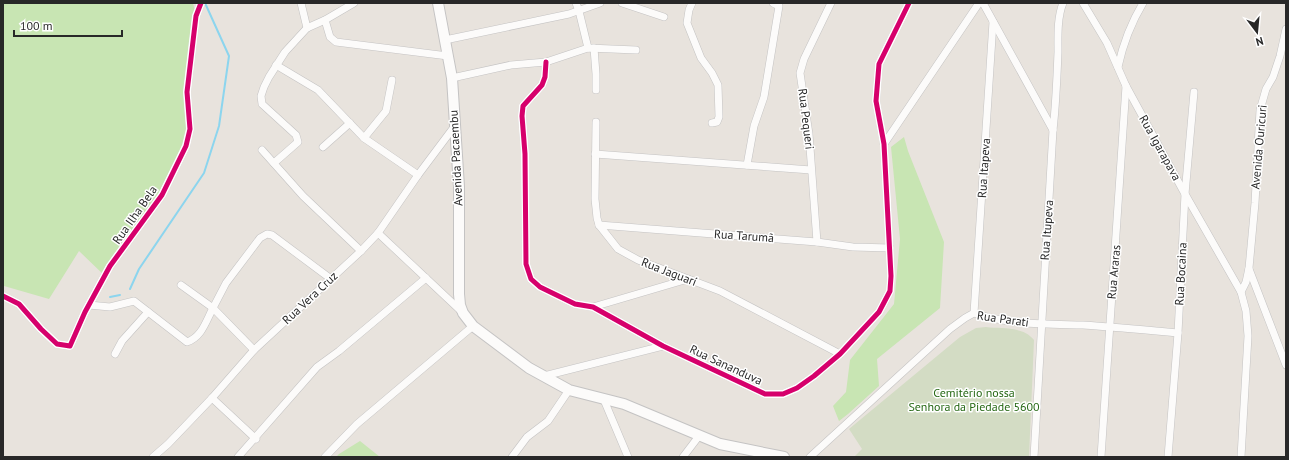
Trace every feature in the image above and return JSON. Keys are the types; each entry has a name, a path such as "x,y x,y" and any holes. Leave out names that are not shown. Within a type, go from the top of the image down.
{"main road":[{"name":"Avenida Pacaembu","path":"438,3 452,78 459,187 459,294 463,313"},
{"path":"463,313 473,326 514,358 569,390 624,404 720,444 762,454 784,457"}],"street":[{"name":"Rua Ilha Bela","path":"3,296 19,304 41,329 57,344 70,346 89,305 110,266 162,195 186,146 190,129 188,92 196,16 201,3"},
{"path":"301,3 307,28"},
{"path":"274,163 298,142 296,135 262,104 261,96 264,87 285,52 307,28 325,20 354,3"},
{"path":"576,3 591,48 596,74 596,90"},
{"path":"445,40 561,16 600,3"},
{"path":"622,3 664,17"},
{"path":"692,3 689,10 688,23 701,58 712,73 718,85 720,117 717,122 712,124"},
{"name":"Rua Pequeri","path":"817,242 809,134 800,73 804,59 831,3"},
{"name":"Rua Sananduva","path":"546,62 545,76 542,85 523,106 522,116 525,154 526,264 531,279 540,288 575,304 592,308 663,346 765,394 783,394 797,388 840,354 879,312 890,291 890,248 884,144 876,100 878,64 909,3"},
{"path":"884,144 979,3"},
{"path":"983,3 1053,130"},
{"name":"Rua Itupeva","path":"1034,457 1053,130 1056,107 1059,26 1063,3"},
{"name":"Rua Igarapava","path":"1083,3 1107,43 1126,86 1185,194 1241,292 1246,311 1248,336 1241,457"},
{"path":"1118,67 1128,30 1143,3"},
{"path":"747,165 754,126 764,97 776,4"},
{"path":"325,20 330,37 336,42 448,56"},
{"name":"Rua Itapeva","path":"974,314 993,22"},
{"name":"Avenida Ouricuri","path":"1241,292 1246,282 1249,268 1255,203 1260,110 1266,89 1273,77 1280,56 1286,29"},
{"path":"452,78 511,65 546,62 591,48 603,50 636,50"},
{"path":"276,65 318,90 364,138 418,175"},
{"path":"364,138 386,111 392,80"},
{"name":"Rua Araras","path":"1101,457 1126,86"},
{"name":"Rua Bocaina","path":"1168,457 1178,333 1185,194 1194,92"},
{"name":"Rua Jaguarí","path":"596,122 595,199 599,225 618,249 638,260 720,291 840,354"},
{"path":"323,147 350,123"},
{"name":"Rua Vera Cruz","path":"155,456 212,398 254,350 361,252 378,233 418,175 454,127"},
{"path":"262,150 303,196 361,252"},
{"path":"595,154 811,170"},
{"name":"Rua Tarumã","path":"599,225 817,242 853,247 890,248"},
{"path":"378,233 463,313"},
{"path":"89,305 110,307 134,301 187,342 194,340 200,333 226,282 260,238 267,234 272,235 331,279"},
{"path":"1249,268 1286,365"},
{"path":"238,457 256,439 317,367 339,351 426,278"},
{"path":"592,308 688,279"},
{"path":"181,285 213,308 254,350"},
{"path":"115,354 122,341 148,312"},
{"name":"Rua Parati","path":"810,457 950,329 965,318 974,314 990,319 1041,324 1110,327 1178,333"},
{"path":"326,457 357,424 473,326"},
{"path":"544,376 663,346"},
{"path":"512,457 527,437 548,421 569,390"},
{"path":"212,398 256,439"},
{"path":"604,400 628,457"},
{"path":"683,457 699,436"}],"green space":[{"path":"3,3 193,3 196,16 186,146 162,195 105,276 79,251 49,299 4,286 3,281"},
{"path":"904,137 908,151 944,242 940,308 877,359 879,386 839,421 833,406 846,392 850,360 894,304 900,239 891,147"},
{"name":"Cemitério nossa Senhora da Piedade 5600","path":"986,327 1018,330 1024,332 1034,340 1029,457 854,457 862,449 849,429 960,337 976,328"},
{"path":"360,441 380,457 336,457 339,454"}],"waterway":[{"path":"130,289 139,269 204,173 219,126 229,56 205,3"},
{"path":"110,297 120,295"}],"cycle path":[{"path":"3,296 19,304 41,329 57,344 70,346 85,312 110,266 162,195 186,146 190,129 187,92 196,16 201,3"},
{"path":"546,62 545,77 542,85 523,106 522,116 525,154 526,264 531,279 540,287 575,304 593,307 663,346 765,394 783,394 797,388 840,354 879,312 890,291 891,276 884,144 876,101 879,64 909,3"}]}
